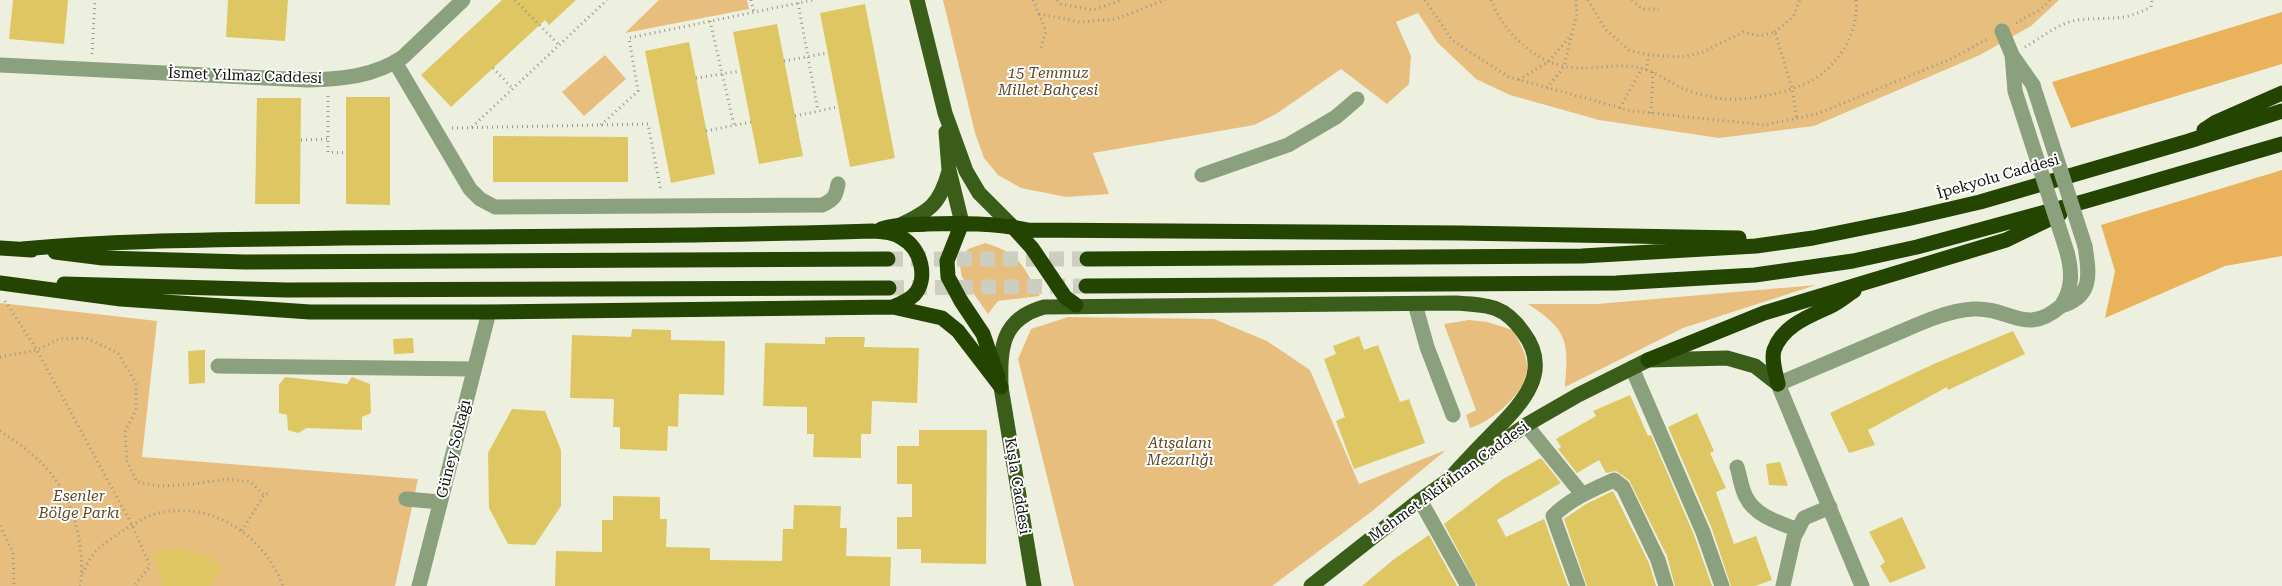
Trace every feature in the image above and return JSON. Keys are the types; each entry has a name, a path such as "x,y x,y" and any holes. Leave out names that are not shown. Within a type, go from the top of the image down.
{"highway":[{"path":"2189,141 2216,122 2282,93"},
{"name":"İpekyolu Caddesi","path":"1814,238 1907,220 1980,202 2189,141 2282,111"},
{"path":"1086,286 1616,283 1755,275 1853,261 1917,247 2086,201 2282,144"},
{"path":"1648,360 1764,313 2006,240 2086,201"},
{"path":"872,232 900,224 962,224 1012,226 1028,230 1814,238"},
{"path":"962,224 947,261 948,277 983,334 1001,387"},
{"path":"1012,226 1032,248 1065,296 1076,305"},
{"path":"22,249 85,243 244,240 893,233 904,239 917,251 922,280 913,296 893,307"},
{"path":"1087,259 1582,256 1714,250 1814,238"},
{"path":"0,248 103,258 245,262 888,259"},
{"path":"0,282 121,299 310,312 489,312 893,307 942,318 958,332 1001,387"},
{"path":"0,282 286,290 889,288"},
{"path":"1778,384 1774,364 1774,350 1784,335 1800,320 1833,305 1868,282"}],"main road":[{"path":"917,0 945,113 966,171 979,193 1012,226"},
{"path":"945,113 949,170 962,224"},
{"path":"900,224 921,216 936,203 942,194 949,170"},
{"name":"Kışla Caddesi","path":"1034,586 1001,387 1000,355 1011,325 1026,312 1044,306 1456,303 1500,308 1514,319 1531,342 1535,362 1533,384 1517,408 1453,475"},
{"path":"1648,360 1727,358 1755,366 1778,384"},
{"name":"Mehmet Akif İnan Caddesi","path":"1311,586 1453,475 1526,425 1648,360"}],"street":[{"name":"İsmet Yılmaz Caddesi","path":"0,65 307,80 362,76 403,57 463,0"},
{"path":"1862,586 1778,384 1938,317 1973,309 1996,312 2031,321 2048,317 2062,306 2074,302 2083,293 2089,274 2085,246 2033,86 2012,55 2002,31"},
{"path":"2012,55 2015,91 2067,252 2071,276 2068,296 2062,306"},
{"path":"395,62 470,189 480,199 495,208 822,204 831,201 836,196 838,184"},
{"path":"1202,175 1288,145 1336,117 1357,99"},
{"path":"1415,304 1427,347 1453,415"},
{"name":"Güney Sokağı","path":"419,586 489,312"},
{"path":"218,366 474,369"},
{"path":"1632,368 1703,532 1722,586"},
{"path":"1526,425 1582,494"},
{"path":"1737,467 1746,496 1755,509 1772,520 1798,530"},
{"path":"1578,586 1553,516 1560,508 1582,494 1614,480 1623,487 1658,560 1666,586"},
{"path":"406,499 440,502"},
{"path":"1420,500 1468,586"},
{"path":"1784,586 1794,537 1804,518 1830,507"}],"path":[{"path":"90,70 95,0"},
{"path":"515,0 559,45"},
{"path":"471,128 602,2 608,0"},
{"path":"751,0 754,12"},
{"path":"601,125 638,91 629,38 813,0"},
{"path":"1033,0 1046,31 1041,48"},
{"path":"1057,0 1061,4 1092,10 1122,0"},
{"path":"1038,14 1080,22 1116,19 1165,0"},
{"path":"1425,0 1453,41 1509,77 1620,108 1764,125 1817,114 1951,59 2041,9 2050,0"},
{"path":"1491,0 1497,14 1521,45 1549,61 1564,67 1644,69 1686,90 1724,99 1760,98 1792,88 1823,73 1850,42 1856,0"},
{"path":"1547,88 1564,67 1574,32 1577,13 1576,0"},
{"path":"1588,0 1605,29 1629,50 1649,55 1681,57 1703,52 1743,32 1760,36 1775,32 1793,17 1800,0"},
{"path":"1632,0 1642,9 1659,9"},
{"path":"2012,55 2076,20 2119,19 2136,15 2151,7 2152,0"},
{"path":"798,3 818,111"},
{"path":"710,21 734,125"},
{"path":"1519,80 1549,61 1574,32"},
{"path":"1775,32 1792,88 1797,119"},
{"path":"784,61 828,53"},
{"path":"1620,108 1644,69 1649,55"},
{"path":"493,68 512,89"},
{"path":"696,78 740,71"},
{"path":"1650,113 1653,72"},
{"path":"328,79 328,152 346,153"},
{"path":"795,116 838,107"},
{"path":"706,131 750,122"},
{"path":"434,128 648,124 664,206"},
{"path":"301,140 328,139"},
{"path":"3,299 37,350 132,525 150,566 134,586"},
{"path":"0,357 37,350 59,339 86,338 118,353 136,383 136,410 125,432 127,462 137,482 159,486 194,484 226,479 251,482 264,495"},
{"path":"0,431 25,448 56,480 74,517 81,545 82,573 80,586"},
{"path":"242,530 264,495 271,492"},
{"path":"82,573 99,548 132,525 153,514 171,511 190,512 218,518 242,530 255,541 268,557 283,586"},
{"path":"0,526 13,552 14,586"}],"green space":[{"path":"659,0 747,0 749,9 625,33"},
{"name":"15 Temmuz Millet Bahçesi","path":"943,0 2059,0 2031,26 1980,55 1814,126 1719,138 1599,120 1510,95 1476,79 1437,42 1418,13 1396,22 1411,56 1409,84 1387,104 1341,69 1276,114 1254,125 1093,153 1109,194 1066,197 1021,188 998,175 984,158 975,133"},
{"path":"605,55 626,79 584,116 562,92"},
{"path":"985,243 1006,251 1013,256 1024,269 1040,296 998,301 988,314 962,277 959,262 968,249"},
{"path":"1816,285 1683,328 1565,387 1567,359 1563,338 1551,322 1528,304 1597,304"},
{"name":"Esenler Bölge Parkı","path":"0,303 157,321 142,457 418,479 395,586 0,586"},
{"name":"Atışalanı Mezarlığı","path":"1068,317 1214,319 1267,341 1310,370 1359,484 1446,450 1371,512 1272,586 1074,586 1018,359 1031,329"},
{"path":"1469,320 1487,322 1513,330 1525,354 1527,365 1525,379 1506,406 1487,420 1470,428 1466,415 1476,410 1444,324"}],"shaded area":[{"path":"2282,12 2282,64 2071,128 2052,82"},
{"path":"2282,170 2282,256 2225,266 2105,318 2115,271 2101,225"}],"building":[{"path":"13,0 68,0 64,44 9,39"},
{"path":"228,0 288,0 285,41 226,37"},
{"path":"502,0 576,0 549,25 545,20 451,107 421,75"},
{"path":"865,4 895,158 850,167 820,13"},
{"path":"777,24 803,156 759,164 733,32"},
{"path":"689,42 715,174 671,183 645,51"},
{"path":"346,97 390,97 390,205 346,204"},
{"path":"257,98 301,98 300,204 255,204"},
{"path":"493,136 628,137 628,182 493,182"},
{"path":"632,329 671,330 671,340 725,341 724,395 679,394 678,427 668,426 667,451 620,449 620,427 613,427 614,399 570,398 572,335 631,337"},
{"path":"2013,331 2025,354 1948,390 1947,387 1868,430 1875,445 1849,453 1830,413 1936,363"},
{"path":"1359,336 1364,350 1378,345 1400,402 1409,399 1425,443 1354,469 1336,421 1345,417 1324,359 1336,354 1333,346"},
{"path":"825,337 865,337 864,347 919,348 917,403 872,401 871,434 861,434 861,458 813,457 814,434 807,434 807,407 763,406 765,343 825,344"},
{"path":"413,338 414,353 394,354 393,339"},
{"path":"205,350 205,383 189,384 188,351"},
{"path":"285,377 347,384 352,377 370,384 371,413 362,417 362,430 307,428 298,433 288,430 287,415 279,413 279,385"},
{"path":"1630,395 1648,436 1651,435 1694,535 1712,586 1675,586 1667,556 1629,480 1616,471 1606,473 1599,460 1577,473 1558,449 1561,447 1556,439 1596,416 1593,411"},
{"path":"512,409 545,411 561,450 561,506 535,545 508,544 489,508 488,453"},
{"path":"1697,413 1714,451 1710,453 1726,488 1716,492 1734,544 1756,536 1772,580 1755,586 1731,586 1712,529 1668,427"},
{"path":"919,430 987,430 986,564 921,563 921,549 897,549 897,517 912,517 912,484 897,484 897,446 919,446"},
{"path":"1541,458 1561,483 1497,520 1506,537 1544,519 1568,586 1477,586 1444,524 1503,479"},
{"path":"1780,462 1788,486 1769,485 1766,464"},
{"path":"1613,491 1649,563 1656,586 1587,586 1564,519 1586,504"},
{"path":"613,496 660,497 660,519 667,519 666,547 710,548 710,560 782,561 783,529 793,529 794,505 841,506 840,528 847,528 846,556 891,557 890,586 555,586 556,551 602,552 602,520 613,520"},
{"path":"1902,517 1926,568 1890,583 1880,566 1885,562 1869,532"},
{"path":"1429,535 1457,586 1362,586 1393,560"},
{"path":"173,548 211,557 223,570 210,586 162,586 154,551"}],"tunnel":[{"path":"888,259 1087,259"},
{"path":"889,288 1086,286"}]}
